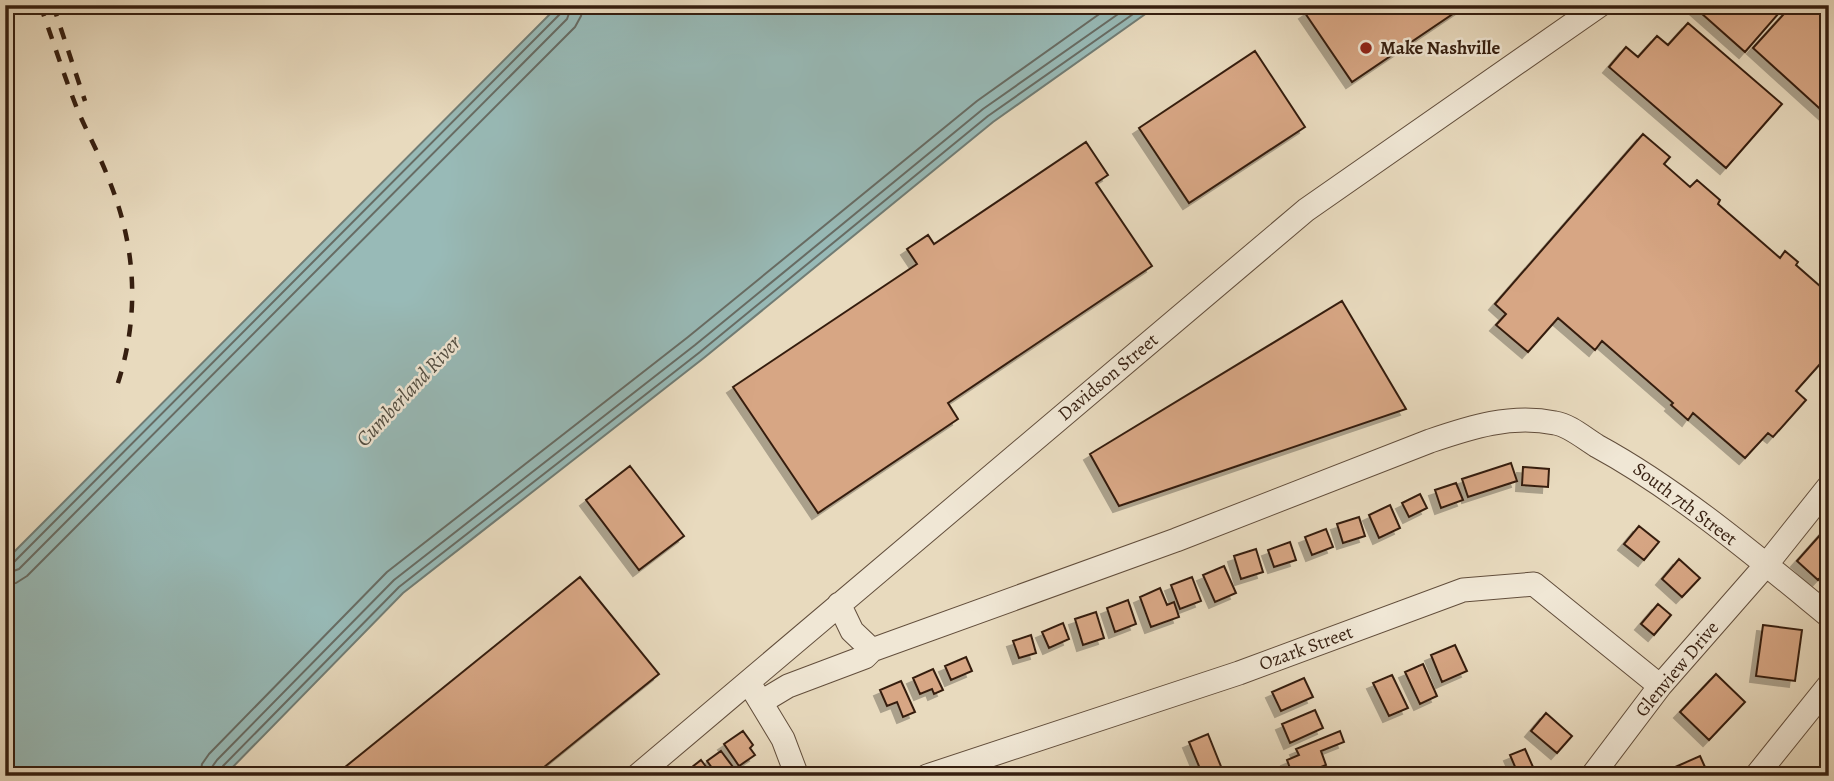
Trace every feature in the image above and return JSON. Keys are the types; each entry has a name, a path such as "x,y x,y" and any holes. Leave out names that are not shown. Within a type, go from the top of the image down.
{"street":[{"name":"Davidson Street","path":"637,776 1306,210 1600,5"},
{"name":"South 7th Street","path":"872,650 1176,540 1430,441 1464,429 1508,419 1558,423 1628,462 1766,565 1829,616"},
{"name":"Glenview Drive","path":"1592,776 1660,686 1766,565 1829,486"},
{"name":"Ozark Street","path":"927,776 1239,673 1464,590 1496,586 1534,584 1660,686"},
{"path":"763,701 788,686 865,657 872,650 852,631 838,604"},
{"path":"748,683 763,701 783,739 797,776"},
{"path":"1756,776 1829,685"}],"water":[{"name":"Cumberland River","path":"559,5 1158,5 993,122 705,357 403,593 224,776 5,776 5,561"}],"building":[{"name":"Make Nashville","path":"1317,5 1466,5 1352,82 1305,13"},
{"path":"1692,5 1786,5 1745,52"},
{"path":"1792,5 1829,7 1829,117 1753,48"},
{"path":"1688,23 1782,104 1726,168 1609,67 1626,47 1638,57 1657,36 1668,45"},
{"path":"1255,51 1305,127 1189,203 1139,128"},
{"path":"1643,134 1670,157 1664,164 1690,187 1697,180 1720,200 1718,204 1780,258 1785,251 1798,262 1796,265 1829,294 1829,354 1796,391 1806,400 1773,437 1768,433 1745,458 1693,413 1688,420 1671,405 1673,403 1602,341 1595,350 1558,318 1528,352 1496,325 1506,314 1495,304"},
{"path":"1086,142 1108,175 1096,183 1152,266 948,403 958,419 818,513 733,387 917,264 907,249 928,235 934,244"},
{"path":"1342,301 1406,409 1119,506 1090,454"},
{"path":"1511,463 1517,481 1468,497 1462,479"},
{"path":"630,466 684,536 639,570 586,500"},
{"path":"1523,467 1549,469 1548,487 1522,485"},
{"path":"1456,483 1463,500 1441,508 1435,490"},
{"path":"1420,494 1427,508 1409,517 1402,503"},
{"path":"1390,505 1400,528 1379,538 1369,515"},
{"path":"1359,517 1365,536 1343,543 1337,524"},
{"path":"1829,525 1829,568 1818,580 1797,561"},
{"path":"1639,526 1659,542 1644,560 1624,544"},
{"path":"1326,529 1333,547 1312,555 1305,537"},
{"path":"1290,542 1296,560 1274,567 1268,550"},
{"path":"1256,549 1263,572 1241,579 1234,556"},
{"path":"1679,559 1700,578 1682,597 1662,579"},
{"path":"1224,566 1236,593 1215,602 1203,575"},
{"path":"580,577 659,674 533,776 334,776"},
{"path":"1192,577 1201,601 1180,609 1171,585"},
{"path":"1160,588 1167,605 1174,602 1179,617 1151,627 1140,597"},
{"path":"1128,600 1136,624 1115,632 1107,608"},
{"path":"1658,604 1671,615 1654,635 1641,624"},
{"path":"1096,612 1104,638 1083,645 1075,619"},
{"path":"1063,623 1069,639 1049,648 1042,632"},
{"path":"1763,625 1802,630 1795,681 1756,676"},
{"path":"1031,635 1036,653 1019,658 1013,641"},
{"path":"1455,645 1467,671 1442,682 1431,655"},
{"path":"966,657 972,671 951,680 945,666"},
{"path":"1423,664 1437,696 1420,704 1405,672"},
{"path":"933,669 943,690 934,694 932,689 920,694 913,678"},
{"path":"1716,674 1745,702 1709,740 1680,712"},
{"path":"1392,675 1408,708 1389,716 1373,683"},
{"path":"1304,678 1313,697 1281,711 1272,692"},
{"path":"901,681 915,712 903,717 897,702 887,706 880,690"},
{"path":"1315,710 1323,728 1290,743 1282,724"},
{"path":"1546,713 1572,736 1557,753 1531,731"},
{"path":"743,731 753,745 750,748 755,755 739,766 724,744"},
{"path":"1340,731 1344,742 1321,751 1326,765 1293,776 1287,760 1299,755 1296,749"},
{"path":"1208,734 1224,774 1220,776 1203,776 1189,742"},
{"path":"1525,749 1537,776 1519,776 1510,755"},
{"path":"721,751 736,771 729,776 718,776 707,761"},
{"path":"1700,756 1709,776 1655,776"},
{"path":"701,760 713,776 690,776 687,771"}],"railway":[{"path":"40,5 78,111 109,180 125,232 130,258 132,310 124,362 116,389"},
{"path":"53,5 85,101"}],"place":[{"name":"Make Nashville","path":"1366,48"}]}
